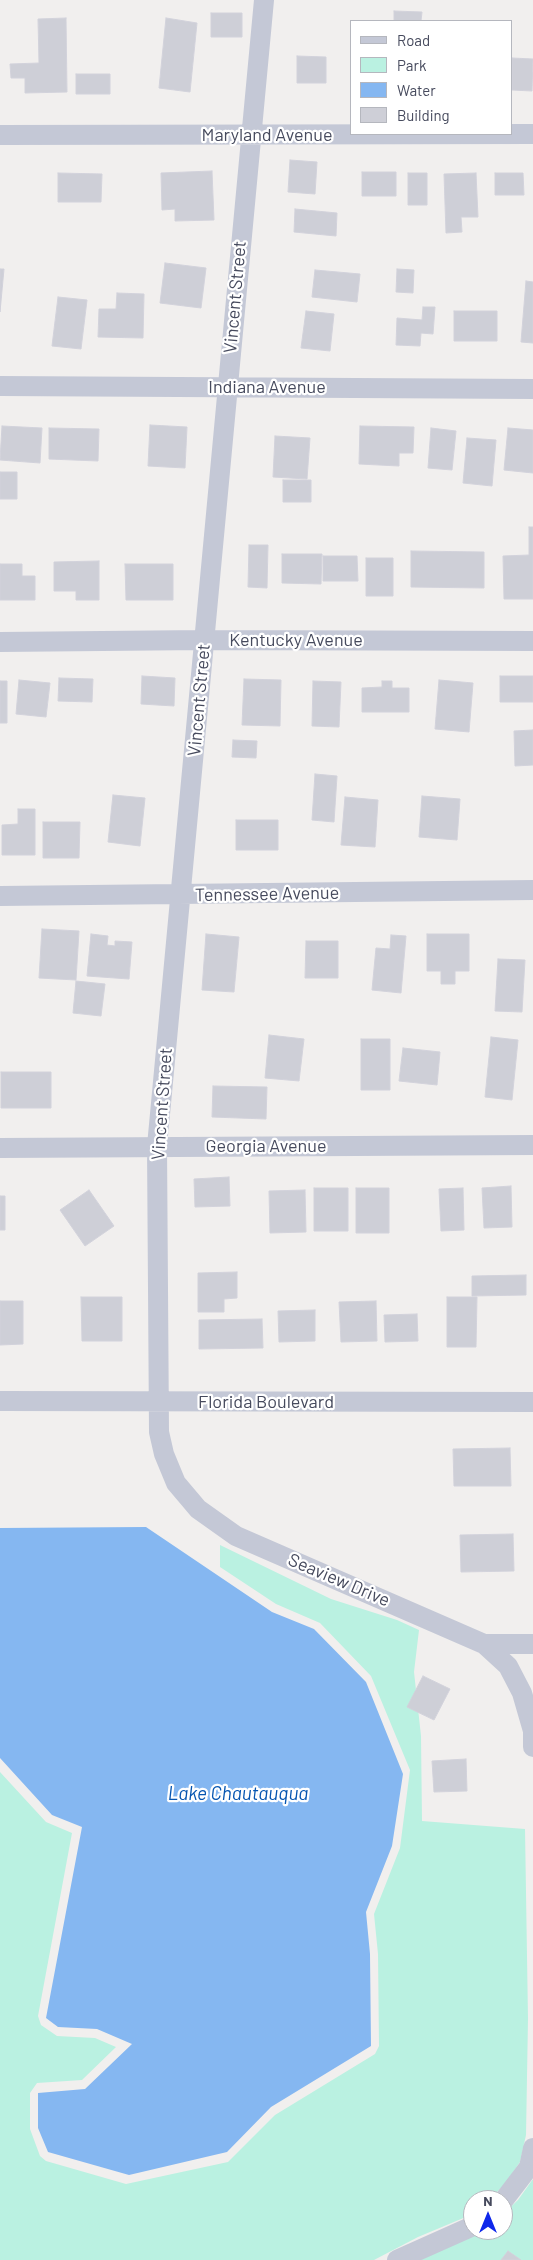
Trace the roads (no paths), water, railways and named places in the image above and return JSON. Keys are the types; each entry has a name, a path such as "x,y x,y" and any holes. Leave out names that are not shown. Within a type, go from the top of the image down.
{"street":[{"name":"Vincent Street","path":"160,1402 157,1146 264,0"},
{"name":"Maryland Avenue","path":"513,134 533,134"},
{"name":"Maryland Avenue","path":"0,135 350,135"},
{"name":"Indiana Avenue","path":"0,386 533,389"},
{"name":"Kentucky Avenue","path":"0,642 204,640 533,641"},
{"name":"Tennessee Avenue","path":"0,896 533,890"},
{"name":"Georgia Avenue","path":"0,1148 533,1145"},
{"name":"Florida Boulevard","path":"0,1401 533,1402"},
{"name":"Seaview Drive","path":"160,1402 160,1432 164,1454 176,1483 198,1509 236,1536 484,1644 508,1666 522,1693 533,1731 533,1747"},
{"path":"484,1644 533,1644"},
{"path":"511,2190 529,2167 533,2148"},
{"path":"397,2260 463,2230"}],"water":[{"name":"Lake Chautauqua","path":"146,1527 272,1612 314,1629 366,1682 403,1774 392,1846 366,1912 370,1954 371,2046 271,2107 227,2152 129,2175 48,2152 38,2128 38,2093 85,2089 132,2044 97,2029 58,2027 46,2018 82,1827 52,1815 0,1758 0,1528"}]}
